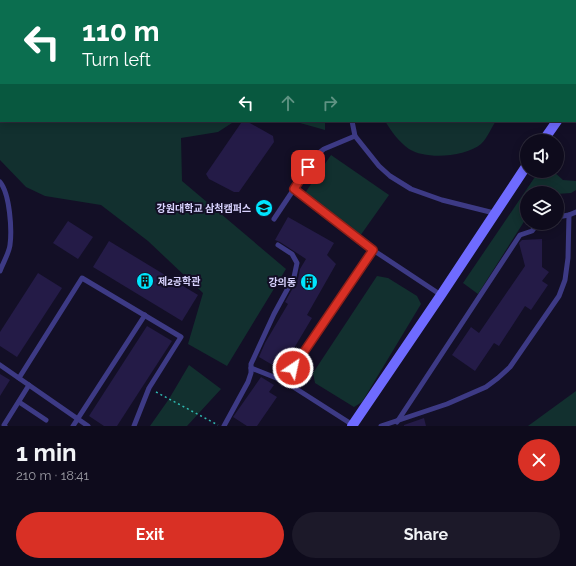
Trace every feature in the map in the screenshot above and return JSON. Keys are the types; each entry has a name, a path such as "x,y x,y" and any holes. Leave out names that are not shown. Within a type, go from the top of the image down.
{"street":[{"path":"548,134 556,122"},
{"path":"354,426 520,175"}],"lane":[{"path":"352,122 355,136 379,166 390,176 411,189 442,200 494,213"},
{"path":"274,219 315,156 324,149 355,136"},
{"path":"0,182 4,187 12,224 10,246 0,271"},
{"path":"294,189 373,250 441,295"},
{"path":"564,216 576,212"},
{"path":"381,426 397,422 447,404 486,387 510,367 559,296 565,280 568,258 569,215"},
{"path":"397,422 520,235 533,230"},
{"path":"224,426 248,382 251,373 251,364 294,277 297,263 292,254 278,245"},
{"path":"284,381 373,250"},
{"path":"19,378 82,278 181,337 149,388 134,426"},
{"path":"73,426 145,315"},
{"path":"0,365 88,426"},
{"path":"251,368 284,381 354,426"},
{"path":"4,426 29,385"},
{"path":"19,402 46,420"}],"path":[{"path":"149,388 220,426"}],"green space":[{"path":"0,122 233,122 218,132 181,138 182,181 286,269 227,366 188,344 203,293 148,241 101,205 45,196 26,187 0,160"},
{"path":"297,122 325,122 325,130"},
{"path":"386,122 495,122 481,144 465,152 445,156 425,155 409,149 390,129"},
{"path":"331,155 389,195 360,236 303,196"},
{"path":"534,178 561,178 563,180 576,181 576,190 571,193 564,194 564,186 529,186"},
{"path":"520,199 520,228 478,294 463,283"},
{"path":"377,276 388,278 417,296 421,304 362,402 354,407 315,383 313,373"},
{"path":"189,365 221,389 187,426 150,426 169,399"},
{"path":"576,391 576,426 528,426"}],"building":[{"path":"248,122 273,136 274,142 239,192 234,192 209,179 206,174 241,123"},
{"name":"강의동","path":"288,217 334,243 327,255 336,264 307,315 312,318 281,370 259,357 265,343 288,304 285,302 298,279 300,269 306,259 275,240"},
{"path":"68,221 93,237 78,259 53,243"},
{"path":"542,239 542,267 549,272 542,281 548,285 531,310 525,306 499,346 494,343 475,371 452,355 471,327 479,333 525,266 519,243 522,240"},
{"name":"제2공학관","path":"109,241 198,295 182,321 93,267"},
{"path":"38,273 62,288 17,357 0,346 0,332"},
{"path":"147,326 172,341 117,426 104,426 89,416"},
{"path":"0,374 10,380 0,396"},
{"path":"261,377 274,385 269,392 277,397 257,426 247,426 233,417"},
{"path":"424,418 426,426 404,426 404,425"}],"place":[{"name":"강원대학교 삼척캠퍼스","path":"264,208"},
{"name":"제2공학관","path":"145,281"},
{"name":"강의동","path":"309,282"}],"route":[{"path":"293,368 373,250 294,189 308,167"}]}
